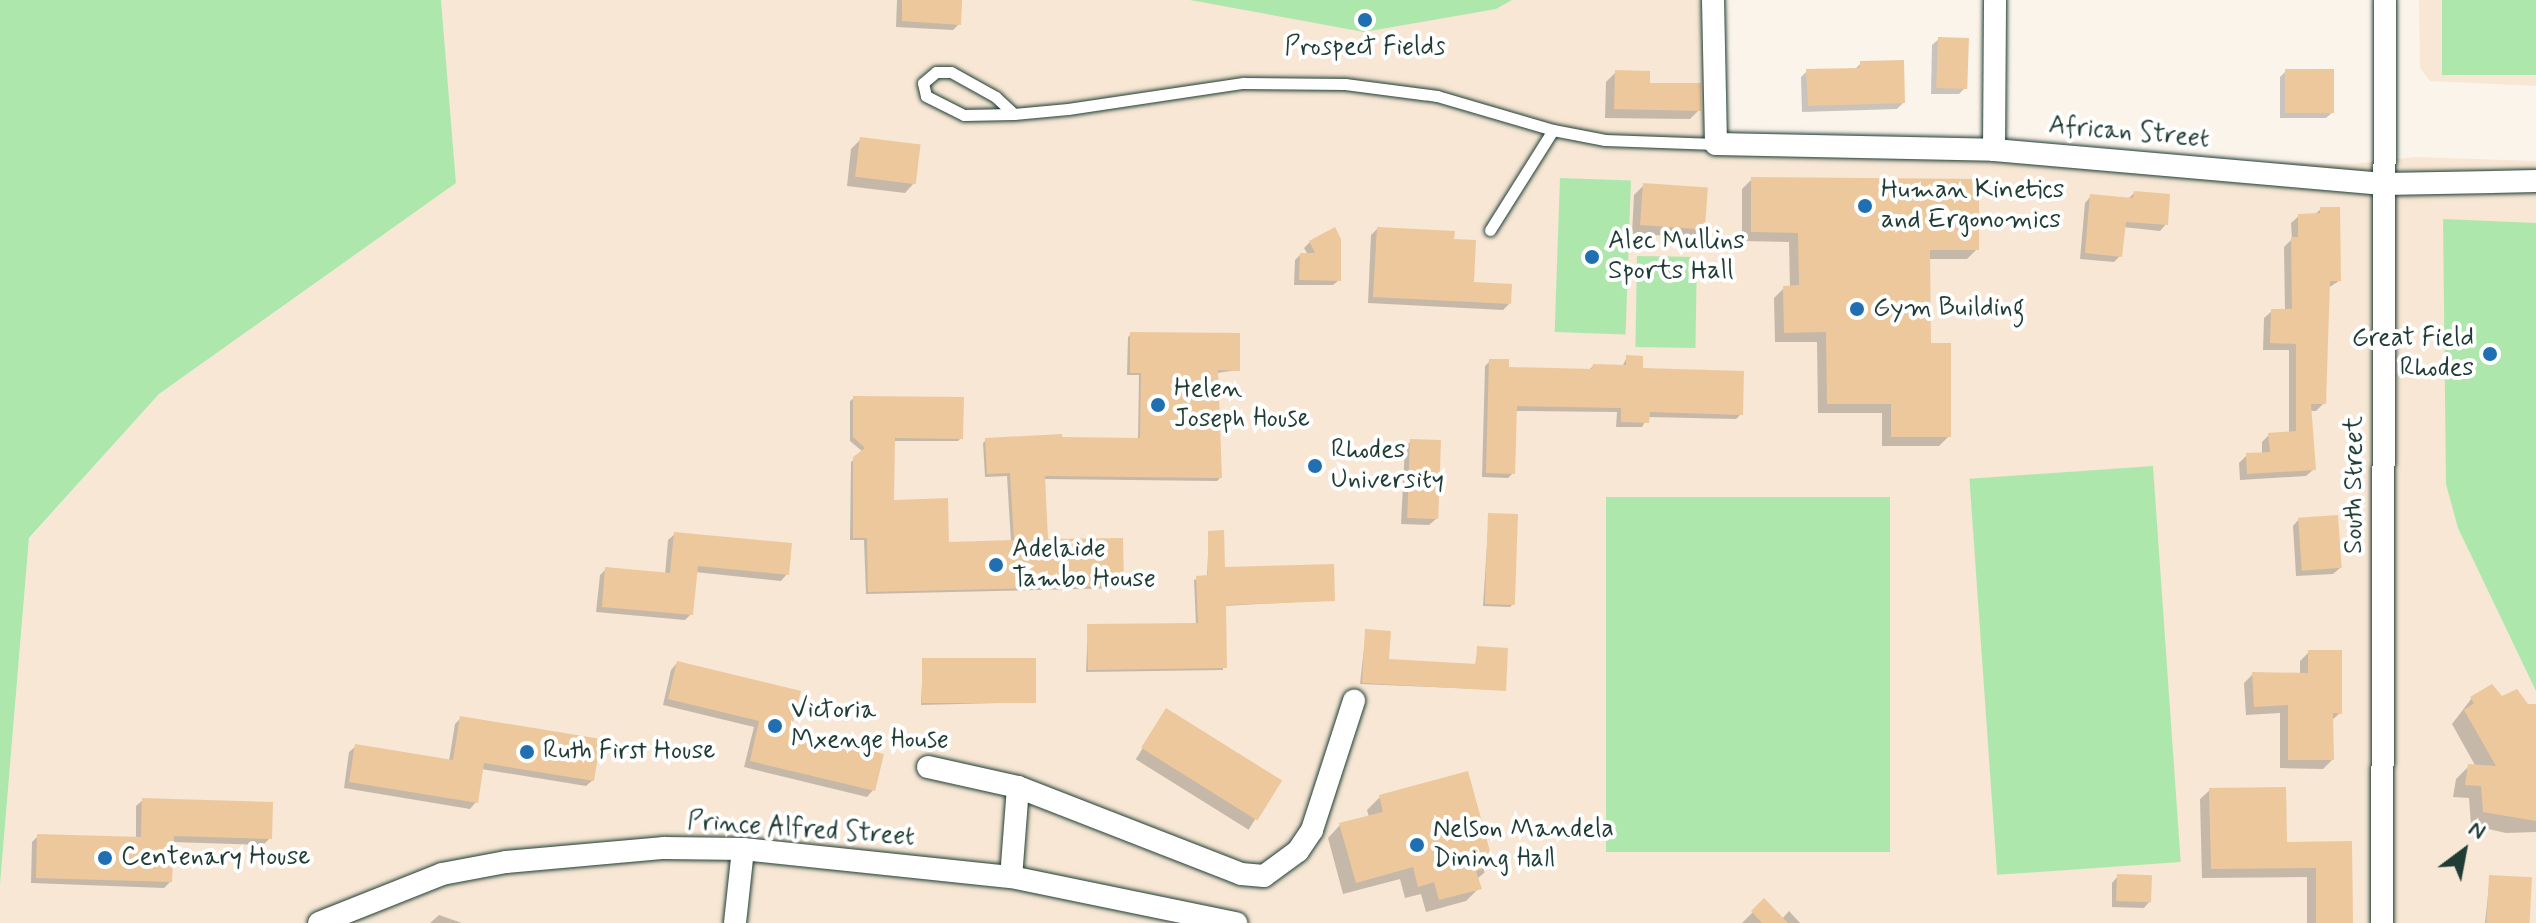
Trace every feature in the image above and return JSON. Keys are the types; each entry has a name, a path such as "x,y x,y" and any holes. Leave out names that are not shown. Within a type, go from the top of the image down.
{"street":[{"path":"1713,0 1716,144"},
{"path":"1994,150 1995,0"},
{"name":"South Street","path":"2382,923 2385,0"},
{"name":"African Street","path":"1716,144 1994,150 2384,184 2536,181"},
{"path":"928,767 1018,787 1241,874 1264,876 1298,851 1312,830 1354,701"},
{"path":"1011,877 1018,787"},
{"name":"Prince Alfred Street","path":"319,923 442,874 506,862 664,848 743,849 1011,877 1231,922"},
{"path":"735,923 743,849"}],"lane":[{"path":"1014,114 996,97 951,72 936,72 923,83 926,96 964,115 1014,114 1243,83 1391,89 1437,96 1553,130 1605,140 1716,144"},
{"path":"1490,230 1553,130"}],"shaded area":[{"name":"Rhodes University","path":"441,0 1707,0 1710,155 2353,164 2415,157 2536,161 2536,923 0,923 0,885 29,539 159,394 456,183"},
{"path":"2419,0 2536,0 2536,86 2430,81 2420,68"}],"green space":[{"path":"0,0 441,0 456,183 159,394 29,538 0,885"},
{"name":"Prospect Fields","path":"1190,0 1512,0 1496,9 1364,32"},
{"path":"2442,0 2536,0 2536,75 2442,75"},
{"name":"Alec Mullins Sports Hall","path":"1560,178 1631,180 1626,334 1555,332"},
{"name":"Great Field Rhodes","path":"2443,219 2536,223 2536,691 2458,528 2446,484"},
{"path":"1637,256 1697,257 1695,348 1635,347"},
{"path":"2153,466 2181,862 1997,875 1969,479"},
{"path":"1606,497 1890,497 1890,852 1606,852"}],"building":[{"path":"902,0 962,0 961,25 902,21"},
{"path":"1938,37 1969,38 1967,89 1936,88"},
{"path":"1904,60 1905,103 1808,106 1806,69 1860,68 1860,61"},
{"path":"2285,69 2334,69 2334,113 2285,113"},
{"path":"1615,70 1650,71 1650,83 1701,83 1701,111 1614,109"},
{"path":"860,137 921,144 916,184 855,177"},
{"path":"1751,177 1979,179 1979,250 1930,250 1931,343 1951,343 1951,437 1891,437 1891,404 1827,404 1826,332 1784,333 1783,286 1799,285 1798,233 1751,232"},
{"path":"1643,183 1708,188 1705,229 1640,225"},
{"path":"2134,191 2170,194 2168,225 2126,222 2122,257 2085,253 2090,194 2133,198"},
{"path":"2320,207 2340,207 2341,281 2330,281 2326,404 2311,404 2316,470 2247,474 2246,453 2270,452 2268,433 2296,431 2296,344 2270,343 2271,309 2292,309 2291,237 2298,237 2298,214 2320,213"},
{"path":"1335,227 1341,239 1341,281 1299,280 1300,253 1315,253 1309,241"},
{"path":"1377,227 1455,231 1454,239 1476,240 1474,282 1512,284 1511,304 1373,297"},
{"path":"1130,332 1240,333 1240,371 1218,370 1222,478 1045,476 1048,539 1123,538 1124,586 868,592 867,538 853,538 853,457 865,448 853,437 853,396 964,397 963,439 895,438 894,500 948,498 949,542 1014,540 1010,473 987,474 985,438 1062,434 1062,437 1140,438 1141,373 1130,373"},
{"path":"1626,355 1643,356 1643,368 1744,371 1743,415 1650,412 1649,423 1621,422 1621,408 1517,406 1515,474 1486,473 1489,359 1509,359 1509,367 1592,369 1593,364 1626,365"},
{"path":"1410,439 1441,440 1438,519 1407,518"},
{"path":"1488,513 1518,514 1515,605 1485,604"},
{"path":"2338,515 2342,568 2302,571 2298,518"},
{"path":"1224,530 1225,567 1334,564 1335,601 1226,605 1227,668 1088,670 1087,624 1198,623 1196,576 1208,575 1208,531"},
{"path":"674,532 792,543 789,575 698,566 693,615 602,607 605,567 670,573"},
{"path":"1365,629 1391,631 1389,659 1476,664 1477,646 1508,648 1506,691 1362,683"},
{"path":"2308,650 2342,650 2342,714 2333,713 2334,760 2288,760 2288,705 2254,707 2252,672 2308,673"},
{"path":"922,658 1036,658 1036,703 922,703"},
{"name":"Victoria Mxenge House","path":"677,661 801,691 791,731 884,754 875,791 750,761 759,721 668,699"},
{"path":"2492,684 2502,696 2517,689 2528,704 2536,704 2536,821 2483,812 2481,786 2465,785 2468,764 2496,766 2464,710 2474,703 2470,697"},
{"path":"1166,708 1282,781 1257,820 1141,748"},
{"name":"Ruth First House","path":"460,716 601,739 594,781 484,763 478,803 349,782 355,744 453,760"},
{"name":"Nelson Mandela Dining Hall","path":"1468,771 1494,866 1476,871 1482,889 1439,900 1434,882 1418,887 1413,867 1356,883 1339,823 1383,812 1379,795"},
{"path":"2286,787 2287,842 2352,841 2353,923 2316,923 2316,868 2211,869 2209,788"},
{"name":"Centenary House","path":"142,798 273,802 272,839 174,836 172,882 36,878 37,834 141,837"},
{"path":"2117,874 2152,875 2151,902 2116,901"},
{"path":"2489,875 2532,877 2530,923 2486,923"},
{"path":"1764,898 1788,923 1762,923 1751,911"}],"place":[{"name":"Prospect Fields","path":"1365,20"},
{"name":"Human Kinetics and Ergonomics","path":"1865,206"},
{"name":"Alec Mullins Sports Hall","path":"1592,257"},
{"name":"Gym Building","path":"1857,309"},
{"name":"Great Field Rhodes","path":"2490,354"},
{"name":"Helen Joseph House","path":"1158,405"},
{"name":"Rhodes University","path":"1315,466"},
{"name":"Adelaide Tambo House","path":"996,565"},
{"name":"Victoria Mxenge House","path":"775,726"},
{"name":"Ruth First House","path":"527,752"},
{"name":"Nelson Mandela Dining Hall","path":"1417,845"},
{"name":"Centenary House","path":"105,858"}]}
